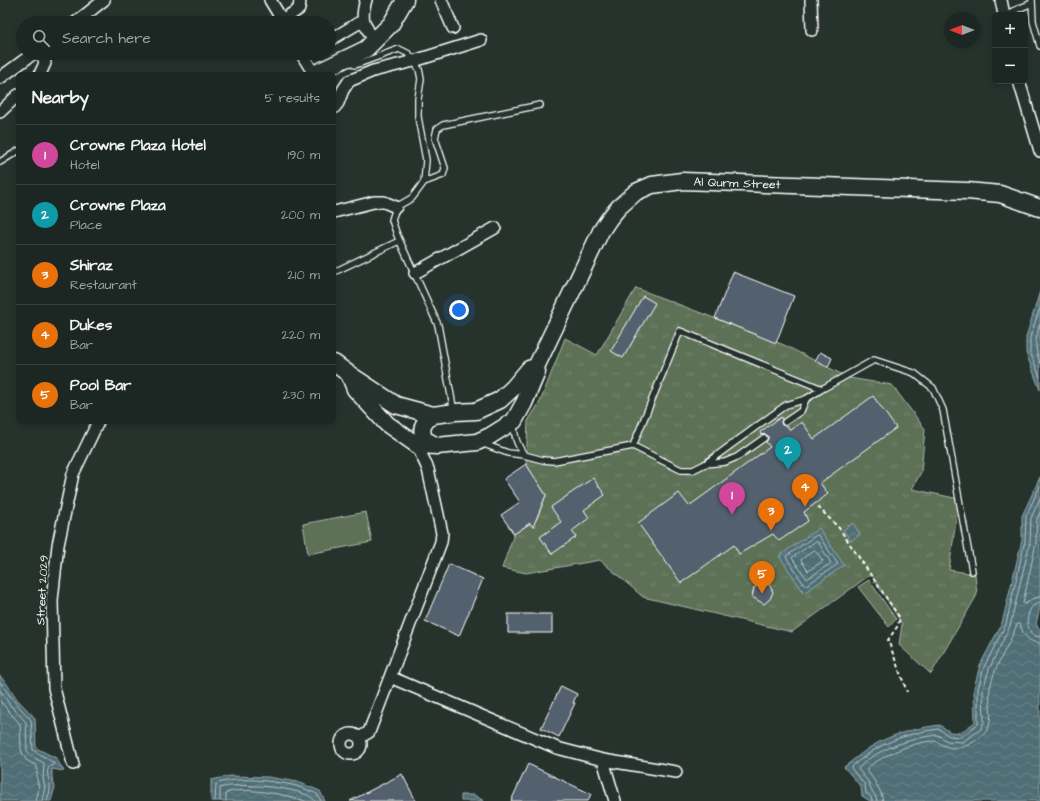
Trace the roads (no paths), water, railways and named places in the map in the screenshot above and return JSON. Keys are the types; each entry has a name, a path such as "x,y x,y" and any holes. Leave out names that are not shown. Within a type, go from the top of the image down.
{"street":[{"path":"84,16 104,0"},
{"path":"270,0 279,16"},
{"path":"290,16 299,9 300,0"},
{"path":"366,0 362,21 374,41"},
{"path":"318,72 366,49 391,24 405,0"},
{"path":"441,0 453,28"},
{"path":"811,0 812,30"},
{"path":"1001,0 1003,12"},
{"path":"336,36 362,21"},
{"path":"336,106 349,81 373,71 414,61 481,40"},
{"path":"0,78 24,60"},
{"path":"41,72 45,63 44,60"},
{"path":"305,60 313,72"},
{"path":"1020,84 1038,133 1040,151"},
{"path":"0,112 16,97"},
{"name":"Al Qurm Street","path":"349,374 355,389 387,424 417,445 437,446 484,439 514,421 524,403 537,372 536,366 601,231 619,207 636,192 652,185 682,181 967,191 1000,194 1040,208"},
{"path":"336,212 374,202 384,202 396,207"},
{"path":"415,273 495,228"},
{"name":"Al Qurm Street","path":"336,364 396,405 433,415 476,410 500,400 513,388 529,369 536,366"},
{"path":"476,410 493,415 496,422 495,429 484,439"},
{"path":"433,415 425,420 422,433 424,439 437,446"},
{"name":"Street 2029","path":"73,764 54,688 52,600 58,546 73,474 97,424"},
{"path":"359,738 369,732 441,542 442,533 428,469 417,445"},
{"path":"390,677 557,748 603,760 676,772"},
{"path":"603,760 616,801"}],"lane":[{"path":"1010,12 1032,2 1033,21 1040,46"},
{"path":"344,59 355,65 399,49 409,54 419,69 421,79 418,99 418,117 426,160 424,182 412,198 396,207 392,220 438,325 454,412"},
{"path":"424,182 443,175 445,168 435,138 437,129 443,124 540,105"},
{"path":"0,162 16,152"},
{"path":"336,271 400,241"},
{"path":"633,446 680,331 822,389"},
{"path":"484,439 508,453 554,461 633,446 681,470 693,470 705,464 786,405 806,399 874,360 914,373 933,388 943,410 972,571"},
{"path":"785,422 800,411 806,399"},
{"path":"514,421 514,434 518,447 524,455"},
{"path":"705,464 731,460 764,438"}],"water":[{"path":"1040,291 1040,390 1026,353 1026,337"},
{"path":"1040,477 1040,608 1036,624 1040,631 1040,801 870,801 862,796 861,787 844,767 862,753 877,743 903,732 940,725 950,732 960,733 975,722 974,688 980,665 1002,623 1022,540 1022,516"},
{"path":"853,523 860,534 851,541 843,530"},
{"path":"819,528 844,565 804,593 779,556"},
{"path":"0,676 17,699 35,718 36,748 56,758 64,771 52,769 52,778 55,787 51,801 0,801"},
{"path":"230,776 268,777 298,782 320,791 325,801 211,801 211,780"},
{"path":"461,795 474,795 484,801 461,801"}],"place":[{"name":"Crowne Plaza","path":"788,470"},
{"name":"Dukes","path":"805,507"},
{"name":"Crowne Plaza Hotel","path":"732,515"},
{"name":"Shiraz","path":"771,531"},
{"name":"Pool Bar","path":"762,594"}]}
